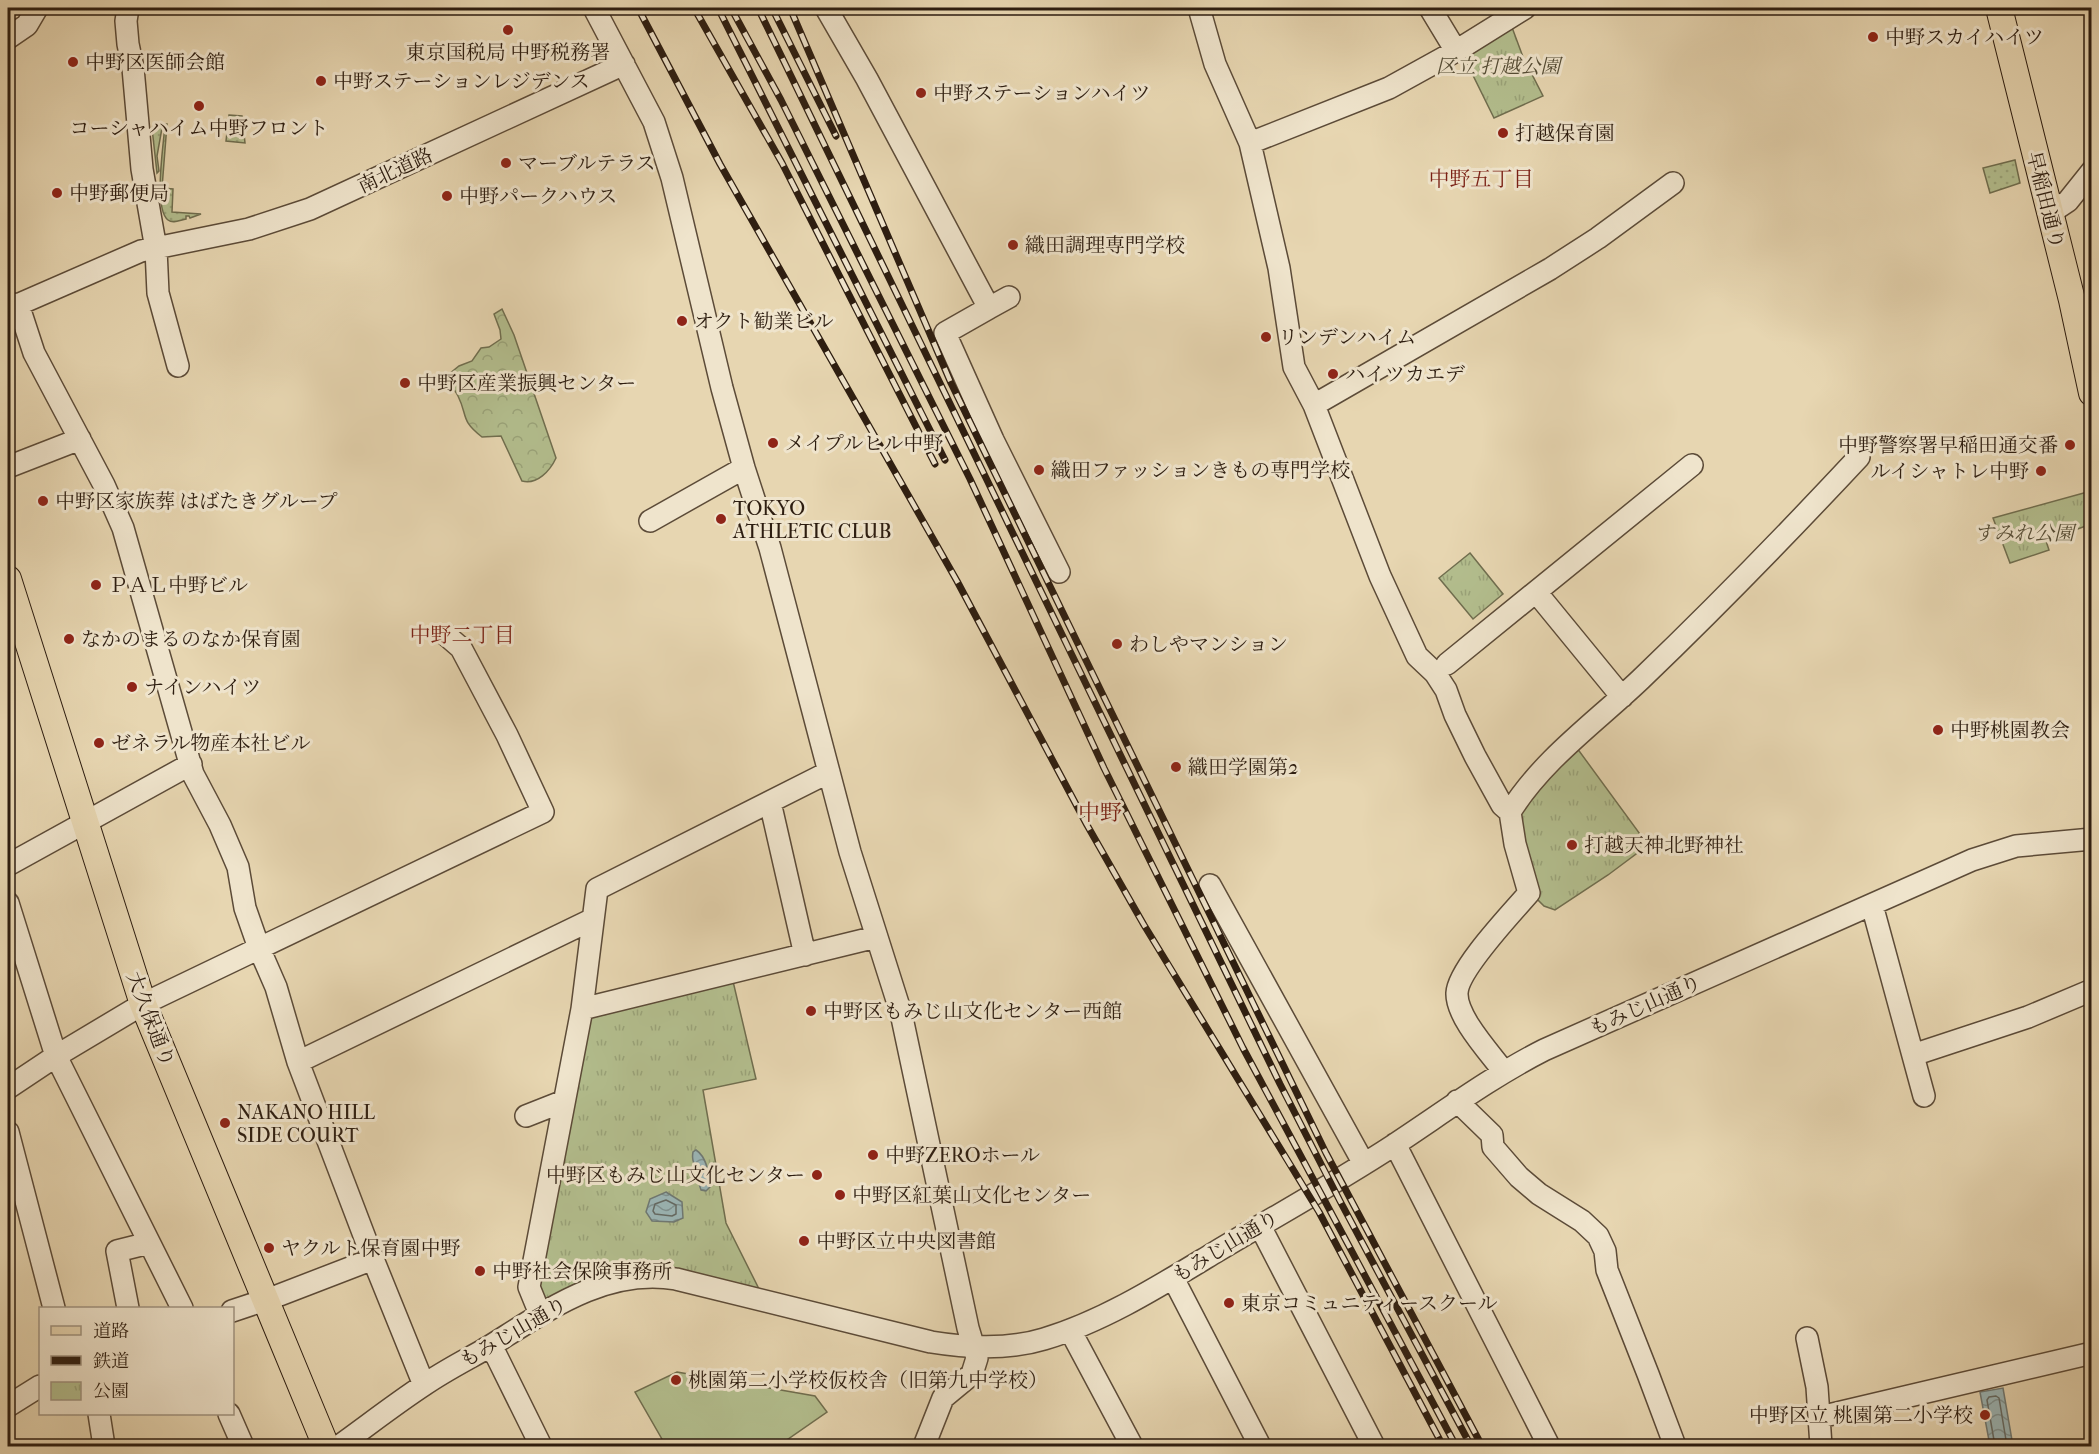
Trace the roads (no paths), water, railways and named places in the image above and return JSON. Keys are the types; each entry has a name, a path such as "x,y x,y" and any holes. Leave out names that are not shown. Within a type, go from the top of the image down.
{"main road":[{"name":"早稲田通り","path":"1999,8 2089,367 2091,393"},
{"name":"大久保通り","path":"8,579 143,1004 326,1446"}],"street":[{"path":"8,38 27,25 37,8"},
{"path":"128,8 126,21 128,44 133,68 142,169 156,249 158,293 178,366"},
{"path":"594,8 654,122 672,178 722,388 770,549 797,661 850,852 901,1013 968,1328 977,1358 972,1374 943,1398 924,1446"},
{"path":"826,8 867,79 989,308"},
{"path":"1200,8 1215,64 1250,143 1279,268 1294,367 1314,405 1380,576 1417,656 1435,673 1446,690 1455,715 1475,756 1502,805 1510,812 1515,844 1529,893 1463,973 1457,993 1464,1018 1503,1071"},
{"path":"1430,8 1456,51"},
{"path":"1250,143 1389,87 1456,51 1525,8"},
{"name":"南北道路","path":"13,307 141,251 265,225 310,209 624,64"},
{"path":"2050,213 2068,201 2091,171"},
{"path":"1314,405 1550,269 1598,238 1673,183"},
{"path":"1009,297 945,333 993,440 1059,572"},
{"path":"13,307 34,353 104,485 123,528 193,774 220,825 238,867 245,908 276,987 298,1062 424,1385"},
{"path":"8,467 80,440"},
{"path":"1510,812 1549,762 1622,697 1769,554 1859,457"},
{"path":"1447,663 1692,465"},
{"path":"650,521 744,468"},
{"path":"1536,592 1622,697"},
{"path":"8,1088 56,1056 143,1004 543,812 507,735 461,648 446,635"},
{"path":"8,865 191,765"},
{"path":"540,1314 529,1287 582,1009 597,889 829,772"},
{"path":"770,802 805,955"},
{"name":"もみじ山通り","path":"339,1446 424,1385 540,1314 590,1289 634,1278 654,1277 676,1280 931,1342 974,1347 1026,1343 1070,1330 1094,1320 1173,1278 1364,1164 1503,1071 1586,1031 1972,860 2016,846 2091,838"},
{"path":"1210,885 1364,1164"},
{"path":"8,903 56,1056 181,1307"},
{"path":"1872,905 1924,1096"},
{"path":"298,1062 594,910"},
{"path":"582,1009 876,937"},
{"path":"1913,1055 2028,1017 2091,990"},
{"path":"526,1116 564,1101"},
{"path":"1457,1101 1492,1135 1494,1147 1519,1177 1539,1194 1582,1221 1598,1236 1605,1251 1607,1270 1675,1446"},
{"path":"8,1132 16,1194 54,1307"},
{"path":"1395,1144 1549,1446"},
{"path":"1260,1226 1374,1446"},
{"path":"128,1307 117,1251 149,1244"},
{"path":"234,1310 373,1259"},
{"path":"1173,1278 1260,1446"},
{"path":"1070,1330 1132,1446"},
{"path":"1807,1338 1817,1387 1821,1446"},
{"path":"486,1348 496,1355 541,1446"},
{"path":"1820,1417 2091,1353"},
{"path":"8,1406 39,1387"},
{"path":"99,1415 104,1446"},
{"path":"230,1415 243,1446"}],"water":[{"path":"696,1150 703,1157 708,1171 710,1187 706,1191 701,1190 693,1161 693,1152"},
{"path":"666,1192 682,1202 683,1218 674,1222 652,1221 646,1212 650,1199"},
{"path":"2003,1388 2013,1446 1990,1446 1980,1392"}],"railway":[{"path":"638,8 720,164 957,581 1087,825 1144,925 1319,1212 1443,1446"},
{"path":"694,8 782,163 935,464"},
{"path":"718,8 945,460"},
{"path":"731,8 781,100 970,479 1104,768 1243,1048 1456,1446"},
{"path":"758,8 1280,1084 1471,1446"},
{"path":"772,8 836,136"},
{"path":"790,8 951,383 1326,1153 1482,1446"}],"place":[{"name":"東京国税局 中野税務署","path":"508,30"},
{"name":"中野スカイハイツ","path":"1873,37"},
{"name":"中野区医師会館","path":"73,62"},
{"name":"中野ステーションレジデンス","path":"321,81"},
{"name":"中野ステーションハイツ","path":"921,93"},
{"name":"コーシャハイム中野フロント","path":"199,106"},
{"name":"打越保育園","path":"1503,133"},
{"name":"マーブルテラス","path":"506,163"},
{"name":"中野郵便局","path":"57,193"},
{"name":"中野パークハウス","path":"447,196"},
{"name":"織田調理専門学校","path":"1013,245"},
{"name":"オクト勧業ビル","path":"682,321"},
{"name":"リンデンハイム","path":"1266,337"},
{"name":"ハイツカエデ","path":"1333,374"},
{"name":"中野区産業振興センター","path":"405,383"},
{"name":"メイプルヒル中野","path":"773,443"},
{"name":"中野警察署早稲田通交番","path":"2070,445"},
{"name":"織田ファッションきもの専門学校","path":"1039,470"},
{"name":"ルイシャトレ中野","path":"2041,471"},
{"name":"中野区家族葬 はばたきグループ","path":"43,501"},
{"name":"TOKYO ATHLETIC CLUB","path":"721,519"},
{"name":"ＰＡＬ中野ビル","path":"96,585"},
{"name":"なかのまるのなか保育園","path":"69,639"},
{"name":"わしやマンション","path":"1117,644"},
{"name":"ナインハイツ","path":"132,687"},
{"name":"中野桃園教会","path":"1938,730"},
{"name":"ゼネラル物産本社ビル","path":"99,743"},
{"name":"織田学園第2","path":"1176,767"},
{"name":"打越天神北野神社","path":"1572,845"},
{"name":"中野区もみじ山文化センター西館","path":"811,1011"},
{"name":"NAKANO HILL SIDE COURT","path":"225,1123"},
{"name":"中野ZEROホール","path":"873,1155"},
{"name":"中野区もみじ山文化センター","path":"817,1175"},
{"name":"中野区紅葉山文化センター","path":"840,1195"},
{"name":"中野区立中央図書館","path":"804,1241"},
{"name":"ヤクルト保育園中野","path":"269,1248"},
{"name":"中野社会保険事務所","path":"480,1271"},
{"name":"東京コミュニティースクール","path":"1229,1303"},
{"name":"桃園第二小学校仮校舎（旧第九中学校）","path":"676,1380"},
{"name":"中野区立 桃園第二小学校","path":"1985,1415"}],"district":[{"name":"中野五丁目","path":"1481,179"},
{"name":"中野二丁目","path":"462,635"},
{"name":"中野","path":"1100,812"}],"park label":[{"name":"区立 打越公園","path":"1498,66"},
{"name":"すみれ公園","path":"2024,533"}]}
